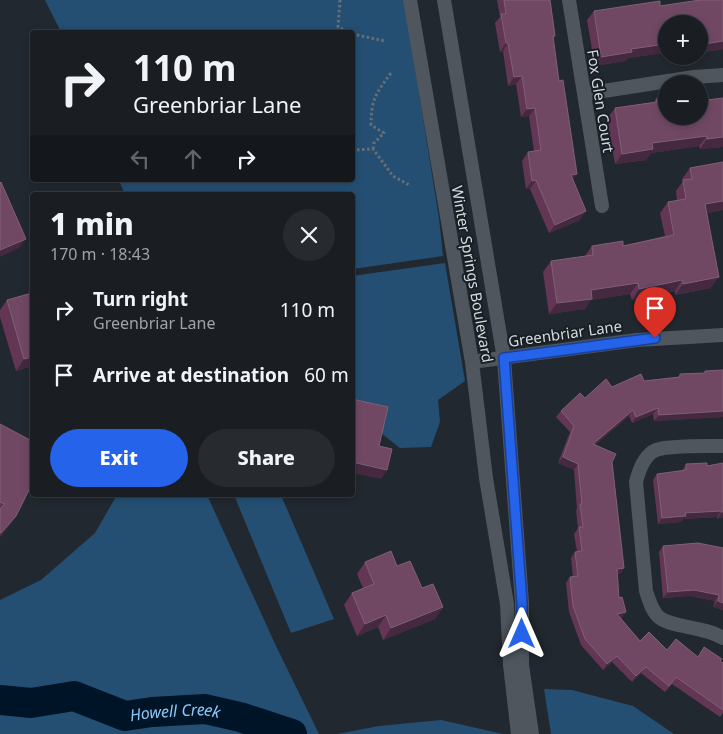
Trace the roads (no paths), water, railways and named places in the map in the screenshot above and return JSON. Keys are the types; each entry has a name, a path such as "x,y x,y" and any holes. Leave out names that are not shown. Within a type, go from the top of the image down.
{"street":[{"name":"Winter Springs Boulevard","path":"410,0 472,362 486,478 507,604 510,665 524,727"},
{"name":"Winter Springs Boulevard","path":"444,0 504,358 522,603 524,727"},
{"name":"Fox Glen Court","path":"569,0 602,206"},
{"path":"584,94 694,77 723,75"},
{"name":"Greenbriar Lane","path":"472,362 637,340 723,335"},
{"path":"723,446 656,450 647,457 639,469 636,482 646,590 650,603 659,618 668,622 707,630 723,638"}],"waterway":[{"name":"Howell Creek","path":"0,700 31,703 74,696 125,716 152,712 205,709 240,717 292,734"}]}
